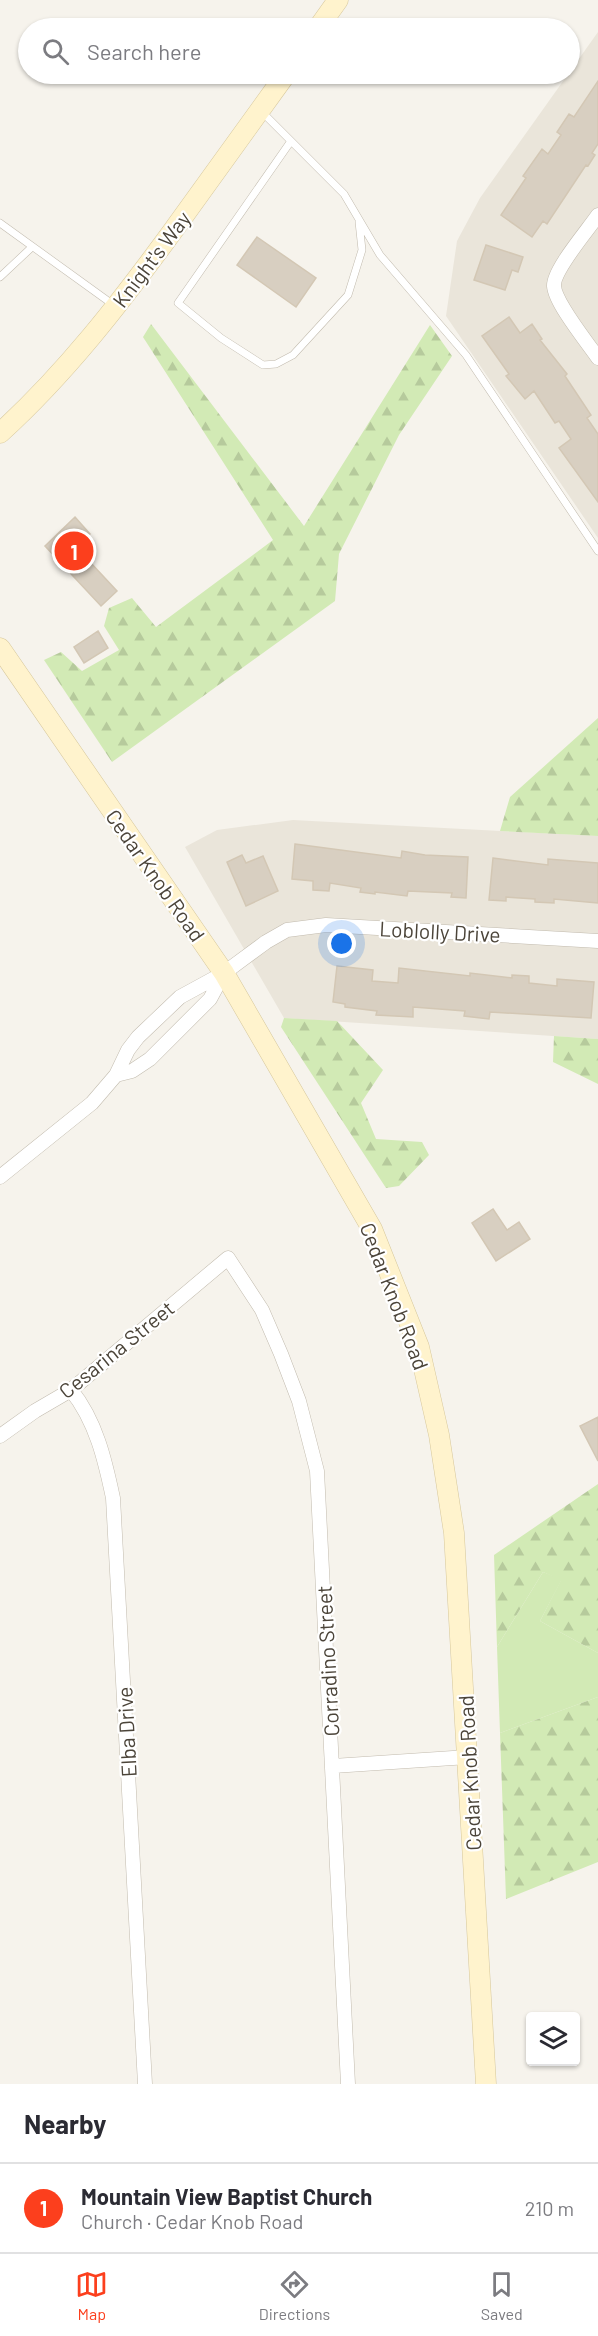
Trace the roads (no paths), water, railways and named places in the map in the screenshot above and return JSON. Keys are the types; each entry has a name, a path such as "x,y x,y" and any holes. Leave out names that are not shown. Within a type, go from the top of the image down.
{"street":[{"path":"325,18 338,0"},
{"name":"Knight's Way","path":"0,433 58,375 115,306 150,262 279,84"},
{"path":"598,215 556,274 554,286 560,301 598,358"},
{"name":"Cedar Knob Road","path":"0,648 224,973 372,1228 418,1347 439,1435 454,1533 486,2084"},
{"name":"Loblolly Drive","path":"224,973 266,942 287,930 307,926 326,925 598,941"},
{"path":"116,1075 132,1071 150,1059 210,999 224,973"},
{"path":"0,1177 92,1103 116,1075 128,1050 165,1010 196,986 224,973"},
{"name":"Cesarina Street","path":"0,1436 35,1411 71,1390 228,1258"},
{"name":"Corradino Street","path":"228,1258 262,1310 281,1354 300,1401 317,1471 348,2084"},
{"name":"Elba Drive","path":"71,1390 80,1401 94,1427 106,1463 113,1498 145,2084"},
{"path":"333,1766 468,1757"}],"lane":[{"path":"260,110 344,194 380,255 466,355 598,551"},
{"path":"291,141 178,303 221,338 263,365 276,364 293,355 348,295 362,250 358,218"},
{"path":"0,223 115,306"},
{"path":"0,277 32,247"}],"place":[{"name":"Mountain View Baptist Church","path":"74,551"}]}
